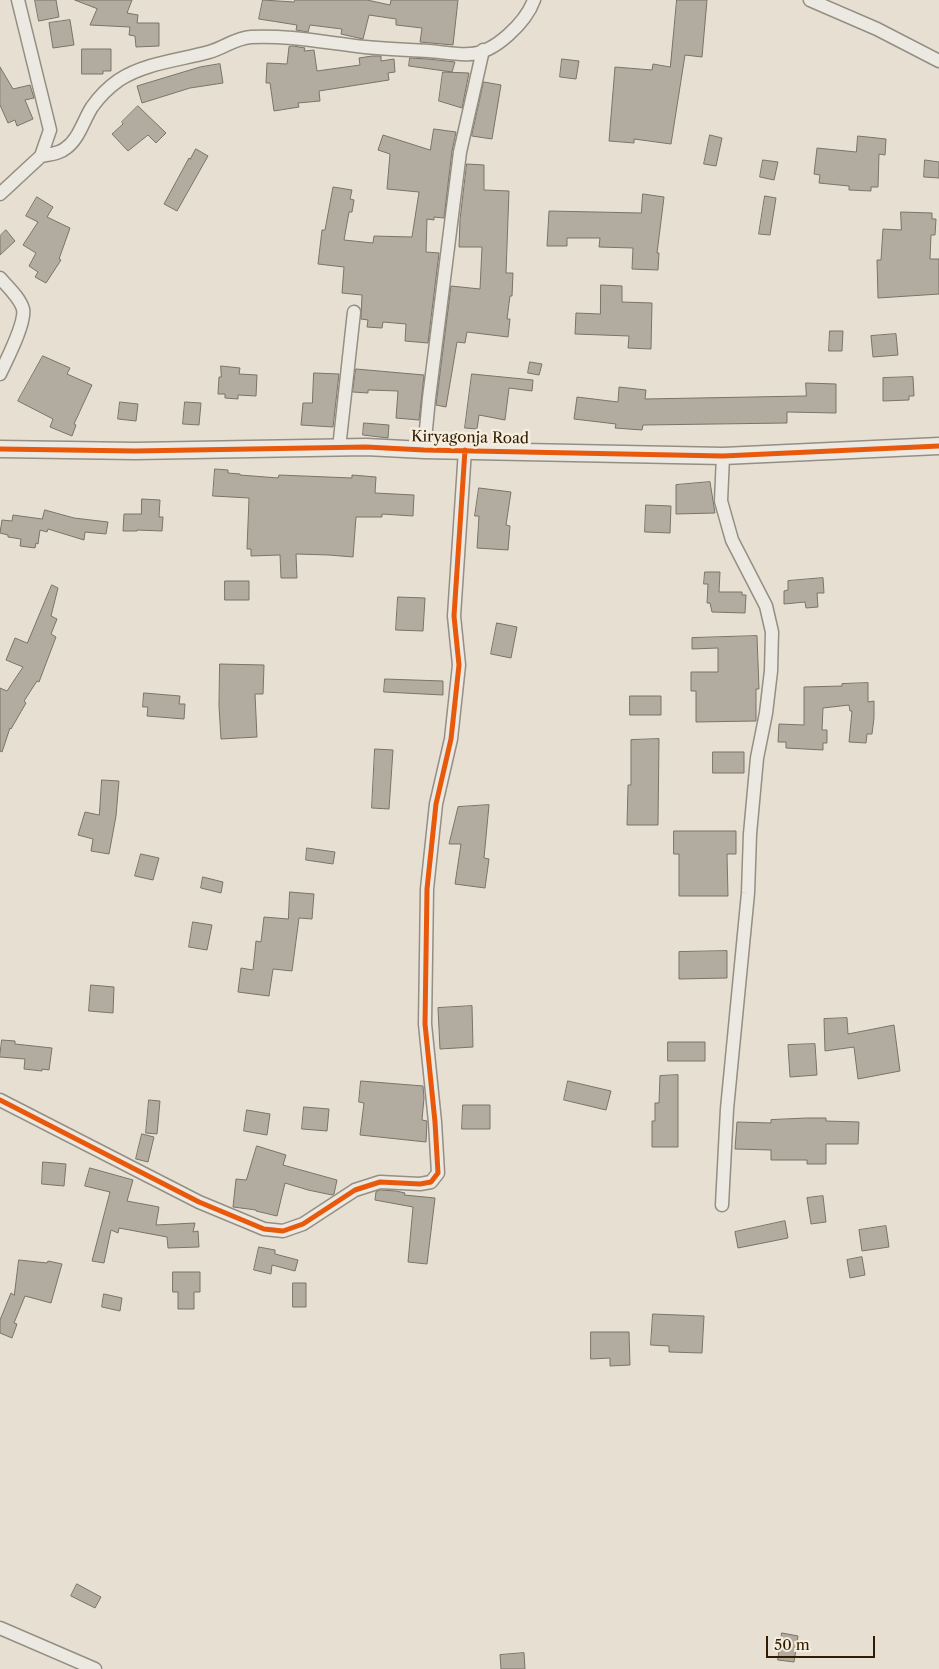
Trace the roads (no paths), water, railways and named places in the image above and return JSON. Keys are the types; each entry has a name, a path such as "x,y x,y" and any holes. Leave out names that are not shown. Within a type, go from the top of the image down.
{"street":[{"path":"0,194 41,156 50,130 18,0"},
{"path":"41,156 57,153 68,147 100,96 118,80 136,71 212,51 234,40 251,37 318,40 379,48 471,54 501,40 519,25 530,11 534,0"},
{"path":"810,0 877,29 939,61"},
{"path":"424,450 460,152 483,50"},
{"path":"0,278 19,302 23,316 16,338 0,374"},
{"path":"339,448 354,312"},
{"name":"Kiryagonja Road","path":"0,449 115,451 366,447 424,450 723,456 939,446"},
{"path":"0,1100 199,1202 264,1229 283,1232 303,1224 355,1190 380,1182 420,1184 431,1182 438,1174 426,1024 427,889 436,804 451,739 459,665 454,616 465,450"},
{"path":"722,1205 727,1109 748,893 750,834 757,758 771,671 772,632 766,606 732,540 721,501 723,456"},
{"path":"0,1628 95,1669"}]}
